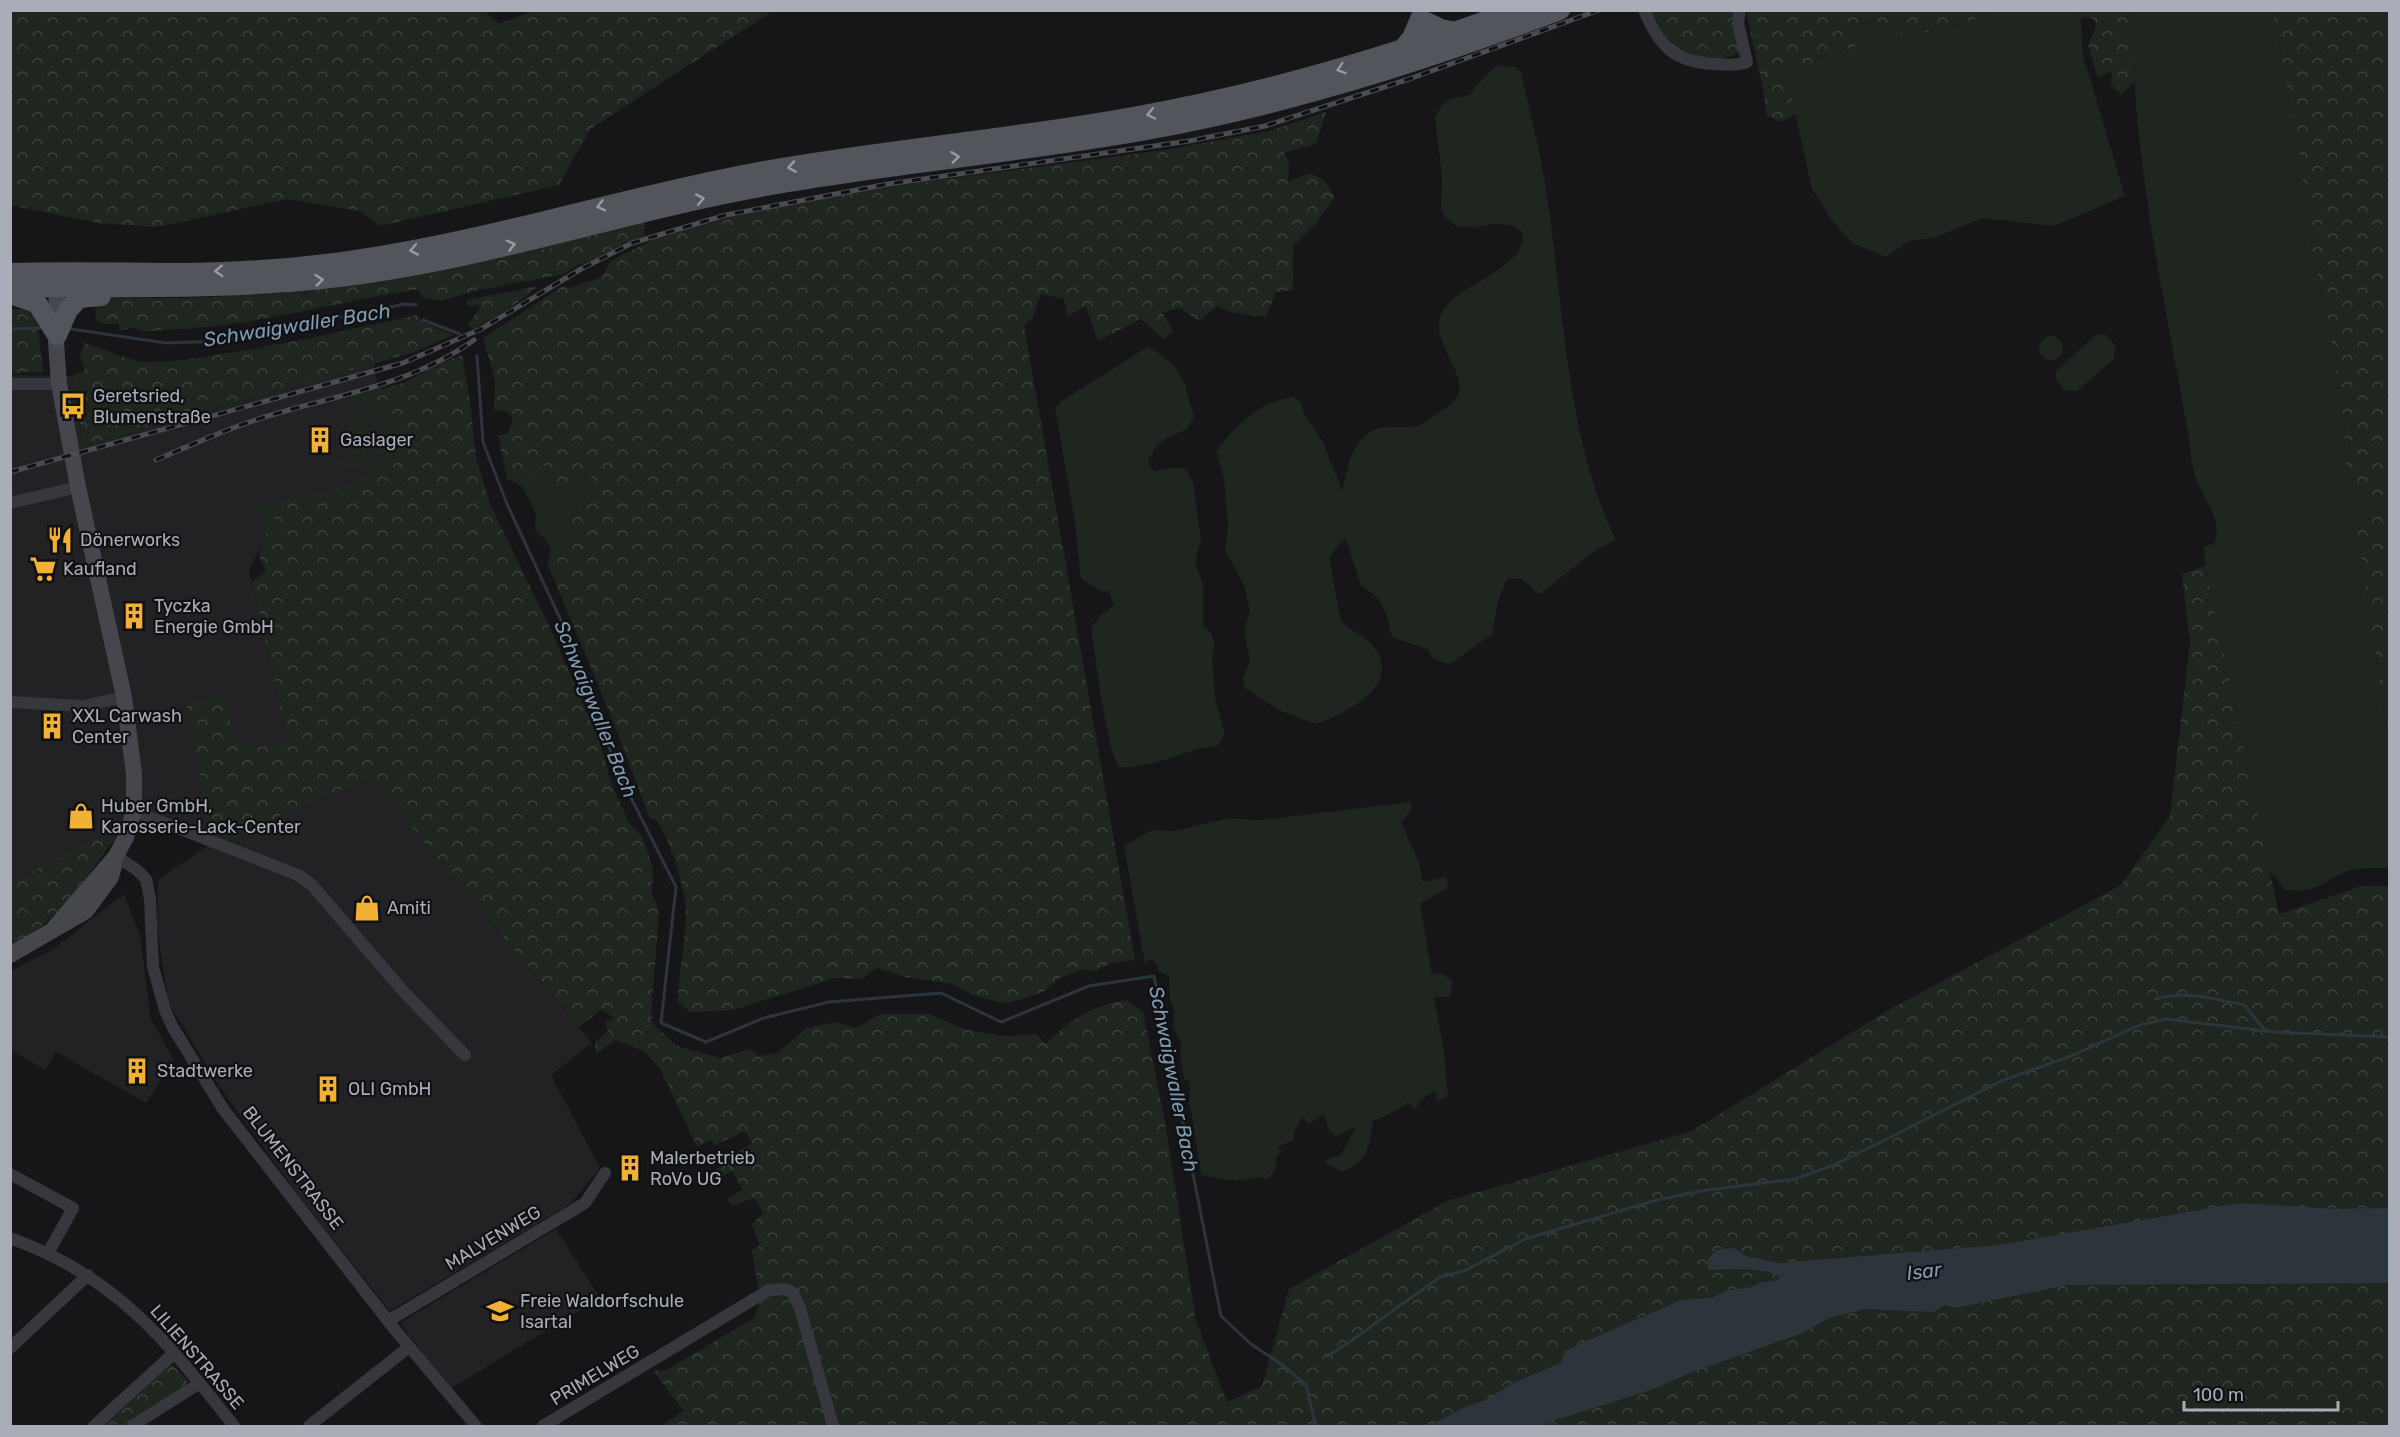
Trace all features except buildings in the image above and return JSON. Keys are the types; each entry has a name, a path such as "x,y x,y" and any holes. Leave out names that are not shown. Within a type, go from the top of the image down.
{"main road":[{"path":"10,287 57,279 297,266 378,257 471,239 647,195 764,171 1146,115 1323,75 1401,51 1516,10"},
{"path":"10,273 142,287 261,284 321,280 378,272 481,252 676,204 766,186 854,171 1152,129 1238,111 1324,90 1458,48 1560,10"},
{"path":"1401,51 1412,38 1421,15 1441,29 1457,32"},
{"path":"57,335 68,310 79,298 118,294 142,287"},
{"path":"10,294 37,303 57,335"}],"street":[{"path":"1644,10 1653,31 1663,45 1679,57 1698,63 1739,65 1747,62 1738,23 1740,10"},
{"path":"10,955 54,928 116,856 126,837 134,811 134,774 124,697 78,487 59,384 57,279"},
{"path":"10,384 59,384"},
{"path":"10,503 78,487"},
{"path":"10,702 83,705 124,697"},
{"path":"134,811 259,858 307,881 403,991 465,1055"},
{"name":"BLUMENSTRASSE","path":"116,856 146,879 150,899 153,968 165,1010 172,1026 223,1109 388,1321 476,1426"},
{"name":"MALVENWEG","path":"388,1321 585,1203 605,1173"},
{"path":"10,1174 73,1208 48,1253"},
{"name":"LILIENSTRASSE","path":"10,1238 48,1253 88,1275 131,1309 174,1353 234,1426"},
{"path":"10,1348 88,1275"},
{"name":"PRIMELWEG","path":"543,1426 770,1290 786,1289 794,1293 800,1308 833,1426"},
{"path":"309,1426 409,1347"},
{"path":"94,1426 174,1353"},
{"path":"132,1426 200,1383"}],"shaded area":[{"path":"374,363 394,485 275,518 249,570 298,787 370,778 592,1043 551,1075 600,1168 570,1204 390,1311 300,1197 219,1086 168,1002 157,926 158,879 217,840 154,813 111,844 108,832 11,883 11,375 73,376 83,446"},
{"path":"124,894 140,935 151,1019 174,1060 146,1103 56,1052 45,1070 11,1050 11,971 53,949"},
{"name":"Freie Waldorfschule Isartal","path":"556,1229 600,1298 450,1389 400,1323"}],"green space":[{"path":"536,10 773,11 590,129 559,185 380,226 360,211 288,199 157,227 97,223 11,205 11,11 484,11 499,24"},
{"path":"1748,10 1995,11 1961,24 1905,37 1892,25 1883,31 1877,20 1859,24 1861,42 1842,55 1836,48 1802,70 1794,68 1780,78 1796,105 1796,114 1781,122 1767,116 1747,16"},
{"path":"2127,10 2132,13 2134,82 2121,95 2111,84 2112,71 2098,78 2088,45 2097,25 2092,18 2081,18 2078,11"},
{"path":"1649,11 1735,11 1741,52 1721,59 1705,61 1684,55 1668,40"},
{"path":"1995,11 2078,11 2081,18 2083,55 2125,196 2054,226 1983,218 1933,238 1909,241 1886,257 1852,243 1831,219 1812,189 1796,117 1796,105 1780,78 1794,68 1819,60 1859,24 1877,20 1883,31 1892,25 1905,37 1961,24"},
{"path":"2127,11 2273,11 2302,172 2312,249 2329,328 2344,420 2346,468 2358,495 2371,495 2380,503 2359,514 2356,520 2389,747 2389,868 2351,870 2320,886 2304,891 2284,889 2269,869 2205,566 2204,546 2214,544 2217,527 2193,469 2159,276 2137,118 2132,13"},
{"path":"2273,11 2389,11 2389,747 2356,520 2359,514 2380,502 2371,495 2358,495 2346,468 2344,420 2329,328 2312,249 2302,172"},
{"path":"1499,65 1515,67 1521,72 1545,183 1576,411 1599,499 1616,540 1599,548 1541,593 1535,593 1527,583 1520,579 1507,579 1498,601 1492,634 1450,664 1432,658 1429,650 1392,637 1383,607 1374,595 1361,586 1346,539 1338,545 1329,559 1342,621 1374,647 1381,661 1381,674 1376,686 1367,696 1342,713 1316,724 1279,710 1245,688 1243,679 1250,660 1244,631 1250,610 1244,585 1225,550 1228,525 1224,478 1216,451 1232,432 1259,409 1281,399 1294,397 1301,403 1304,414 1322,440 1342,490 1350,460 1359,442 1366,435 1385,427 1420,425 1448,406 1458,396 1457,374 1441,338 1439,326 1441,314 1458,295 1509,262 1522,244 1522,232 1513,226 1495,223 1474,228 1456,226 1446,218 1441,211 1442,175 1435,117 1442,105 1450,99 1469,95 1484,77"},
{"path":"1326,112 1316,144 1284,153 1289,162 1288,182 1309,173 1323,179 1335,197 1317,222 1293,246 1293,290 1276,292 1266,317 1230,312 1218,306 1199,321 1180,308 1162,312 1173,331 1163,339 1141,319 1098,341 1086,306 1068,316 1064,299 1041,294 1032,319 1024,325 1135,960 1112,963 1094,971 1085,969 1060,978 1043,992 1006,1004 972,995 953,984 906,977 877,968 862,979 835,978 733,1010 690,1012 678,1002 686,910 675,862 660,826 655,819 650,819 613,721 547,562 576,542 578,532 569,524 576,514 578,499 596,481 588,475 574,488 552,481 546,466 535,466 532,477 524,480 505,468 498,436 508,433 513,419 508,412 494,410 495,380 483,338 563,286 570,288 602,277 610,261 655,239 732,217 872,189 1165,150 1269,131"},
{"path":"646,216 644,236 626,242 564,274 474,291 441,301 422,297 419,290 412,290 237,323 155,331 144,331 133,327 119,331 119,324 105,324 96,320 95,302 114,298 192,298 284,293 287,300 319,289 332,289 337,283 362,281 372,285 394,280 413,283 424,281 435,272 449,272 462,265 480,264 508,254 519,259 530,252 550,248 554,250 584,238 595,229"},
{"path":"595,229 584,238 554,250 550,248 530,252 519,259 508,254 480,264 462,265 449,272 435,272 424,281 413,283 394,280 372,285 362,281 304,293 297,299 287,300 284,293"},
{"path":"538,286 507,309 473,329 468,324 479,309 479,305 470,307 466,300"},
{"path":"10,309 36,309 43,372 11,373"},
{"path":"416,315 425,323 453,335 414,352 83,446 73,376 85,371 80,357 84,343 138,361 166,362 275,345"},
{"path":"2097,334 2106,335 2116,346 2113,360 2077,391 2066,391 2056,380 2056,371"},
{"path":"2051,336 2060,339 2063,348 2060,357 2051,360 2042,357 2039,348 2042,339"},
{"path":"1149,346 1173,364 1185,385 1194,417 1186,430 1167,438 1157,446 1148,463 1154,471 1174,467 1186,469 1193,482 1201,539 1195,562 1203,585 1203,625 1211,633 1215,645 1212,656 1215,699 1225,734 1218,745 1143,765 1119,767 1106,723 1091,628 1098,618 1114,605 1109,591 1101,591 1081,579 1074,516 1055,409 1060,402"},
{"path":"462,355 476,457 490,504 547,621 600,743 611,783 629,823 643,838 653,869 652,892 659,913 651,1015 653,1024 677,1046 720,1058 749,1049 760,1056 777,1053 807,1028 836,1022 857,1028 880,1014 929,1014 967,1030 1004,1036 1037,1034 1046,1044 1082,1015 1115,1002 1127,1000 1143,1012 1165,1122 1196,1321 1227,1402 1262,1386 1289,1289 1447,1201 1692,1131 1885,1012 2121,885 2170,816 2190,642 2182,574 2205,566 2279,914 2361,886 2389,886 2389,1426 660,1426 684,1411 653,1371 666,1370 754,1318 760,1301 752,1251 760,1245 752,1225 763,1213 754,1198 732,1206 727,1199 743,1190 732,1171 715,1181 710,1173 721,1166 723,1161 752,1143 745,1131 715,1145 711,1140 697,1147 661,1070 644,1051 616,1040 596,1053 595,1042 608,1031 605,1022 614,1018 602,1009 579,1027 370,778 288,812 225,843 208,821 186,703 224,695 234,738 254,746 266,747 288,743 252,582 266,571 259,556 263,536 280,524 281,519 268,519 271,513 283,505 299,502 321,503 376,478 391,476 396,454 393,428 375,413 378,405 370,397 372,392 406,382 432,367"},
{"path":"381,385 383,405 393,428 396,454 391,476 376,478 321,503 308,500 268,519 281,519 280,525 263,536 257,504 336,487 364,476 371,469 377,450 372,418 362,404 351,401 349,396"},
{"path":"354,412 364,422 368,437 366,454 359,467 347,468 334,464 296,471 295,468 344,460 354,450 346,413"},
{"path":"546,465 574,488 589,474 596,481 578,499 576,514 569,524 578,532 576,542 547,562 551,549 545,539 535,531 536,514 522,486 507,479 505,468 524,480 534,466"},
{"path":"1410,802 1412,810 1401,822 1419,863 1423,882 1446,877 1448,888 1420,904 1432,975 1441,973 1453,981 1450,997 1434,997 1444,1051 1448,1096 1437,1101 1436,1091 1423,1098 1414,1110 1409,1102 1394,1112 1373,1121 1369,1146 1363,1158 1342,1172 1324,1162 1341,1155 1356,1126 1336,1137 1330,1132 1324,1114 1309,1124 1303,1117 1294,1132 1294,1140 1278,1147 1281,1152 1275,1160 1277,1167 1268,1179 1257,1177 1236,1181 1201,1175 1189,1103 1190,1082 1185,1080 1181,1061 1181,1042 1173,1027 1175,1012 1170,1000 1169,976 1157,970 1158,965 1151,959 1145,964 1124,846 1152,830 1175,831 1229,818 1262,820"},
{"path":"108,831 111,844 78,888 41,927 11,947 11,883"},
{"path":"171,1364 187,1379 187,1385 124,1426 102,1425"}],"water":[{"name":"Isar","path":"2239,1203 2337,1209 2389,1208 2389,1283 2067,1285 1956,1308 1944,1305 1934,1312 1864,1309 1829,1318 1800,1334 1690,1373 1651,1390 1537,1426 1428,1426 1467,1406 1484,1401 1513,1383 1560,1363 1565,1357 1564,1351 1681,1300 1714,1297 1725,1291 1751,1287 1759,1283 1778,1280 1780,1277 1756,1270 1708,1270 1708,1259 1716,1250 1734,1248 1746,1256 1778,1263 1999,1245"}],"waterway":[{"name":"Schwaigwaller Bach","path":"71,329 166,343 222,341 405,304 416,305"},
{"name":"Schwaigwaller Bach","path":"423,320 460,334"},
{"name":"Schwaigwaller Bach","path":"10,329 40,328"},
{"name":"Schwaigwaller Bach","path":"477,356 483,442 507,504 564,627 619,774 676,887 661,1023 706,1042 764,1018 829,1002 941,993 1001,1022 1089,986 1154,976 1221,1316 1251,1344 1284,1366 1306,1385 1316,1426"},
{"path":"2155,999 2188,995 2244,1005 2265,1030"},
{"path":"1327,1356 1440,1277 1464,1271 1525,1239 1657,1200 1707,1190 1795,1179 1834,1165 2001,1081 2071,1056 2140,1025 2166,1019 2274,1032 2390,1037"}],"railway":[{"path":"10,472 403,363 481,329 581,269 632,243 726,215 888,184 1189,141 1265,126 1412,78 1599,10"},
{"path":"156,460 254,421 400,378 451,355 474,340"}],"place":[{"name":"Geretsried, Blumenstraße","path":"73,406"},
{"name":"Gaslager","path":"320,440"},
{"name":"Dönerworks","path":"60,540"},
{"name":"Kaufland","path":"43,569"},
{"name":"Tyczka Energie GmbH","path":"134,616"},
{"name":"XXL Carwash Center","path":"52,726"},
{"name":"Huber GmbH, Karosserie-Lack-Center","path":"81,816"},
{"name":"Amiti","path":"367,908"},
{"name":"Stadtwerke","path":"137,1071"},
{"name":"OLI GmbH","path":"328,1089"},
{"name":"Malerbetrieb RoVo UG","path":"630,1168"},
{"name":"Freie Waldorfschule Isartal","path":"500,1311"}]}
